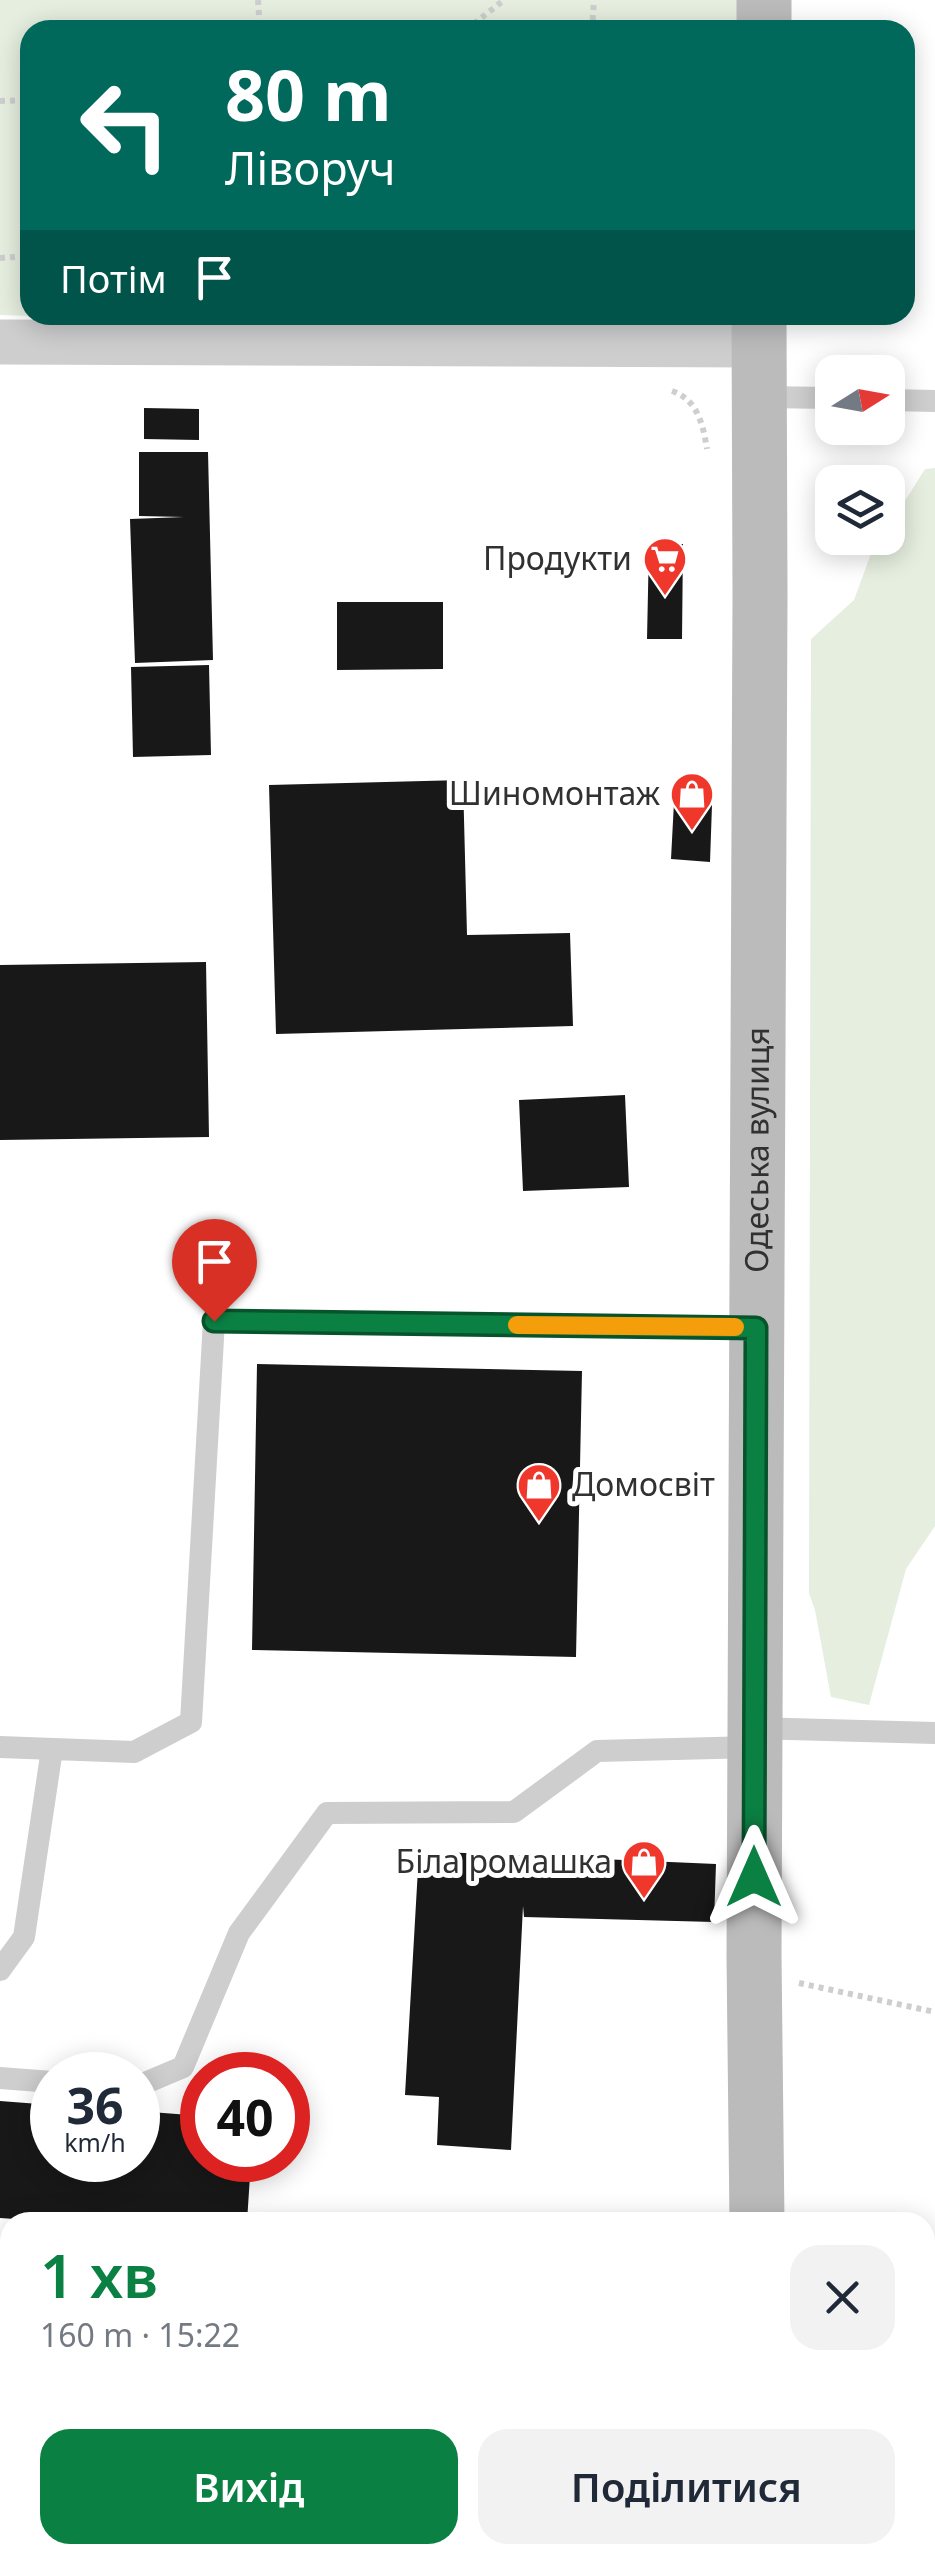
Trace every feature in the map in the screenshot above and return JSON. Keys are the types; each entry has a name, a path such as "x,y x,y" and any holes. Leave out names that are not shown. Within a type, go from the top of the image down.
{"street":[{"path":"0,342 758,352"},
{"name":"Одеська вулиця","path":"756,2212 758,352"}],"lane":[{"path":"758,352 815,387"},
{"path":"905,400 935,401"},
{"path":"0,1747 134,1752 191,1722 214,1321 756,1328"},
{"path":"160,2076 183,2066 238,1934 327,1812 514,1812 598,1752 755,1738 935,1733"},
{"path":"0,1970 24,1937 52,1749"},
{"path":"0,2078 30,2080"}],"path":[{"path":"479,20 504,0"},
{"path":"754,1974 935,2012"}],"green space":[{"path":"0,0 737,0 737,20 20,20 20,316 0,315"},
{"path":"325,325 609,325 585,333"},
{"path":"935,468 935,1526 906,1569 869,1705 831,1697 809,1593 811,639 854,600 871,555 905,555 905,501 925,469"}],"building":[{"path":"144,408 199,409 199,440 144,439"},
{"path":"139,452 208,452 213,660 135,663 130,519 184,517 139,516"},
{"name":"Продукти","path":"649,544 683,544 682,639 647,639"},
{"path":"337,602 443,602 443,669 337,670"},
{"path":"209,665 211,755 133,757 131,667"},
{"path":"463,780 467,935 570,933 573,1026 276,1034 269,785"},
{"name":"Шиномонтаж","path":"674,802 712,805 710,862 671,859"},
{"path":"206,962 209,1137 0,1140 0,965"},
{"path":"625,1095 629,1187 523,1191 519,1100"},
{"path":"257,1364 582,1371 576,1657 252,1650"},
{"path":"419,1851 716,1864 714,1922 524,1917 523,1906 511,2150 437,2145 439,2097 405,2095"},
{"path":"0,2101 30,2103 30,2182 160,2182 160,2113 180,2114 180,2182 250,2182 248,2212 0,2212"}],"slow traffic":[{"path":"517,1325 735,1327"}],"place":[{"name":"Продукти","path":"665,597"},
{"name":"Шиномонтаж","path":"692,832"},
{"name":"Домосвіт","path":"539,1523"},
{"name":"Біла ромашка","path":"644,1900"}],"route":[{"path":"214,1321 756,1328 754,1877"}]}
